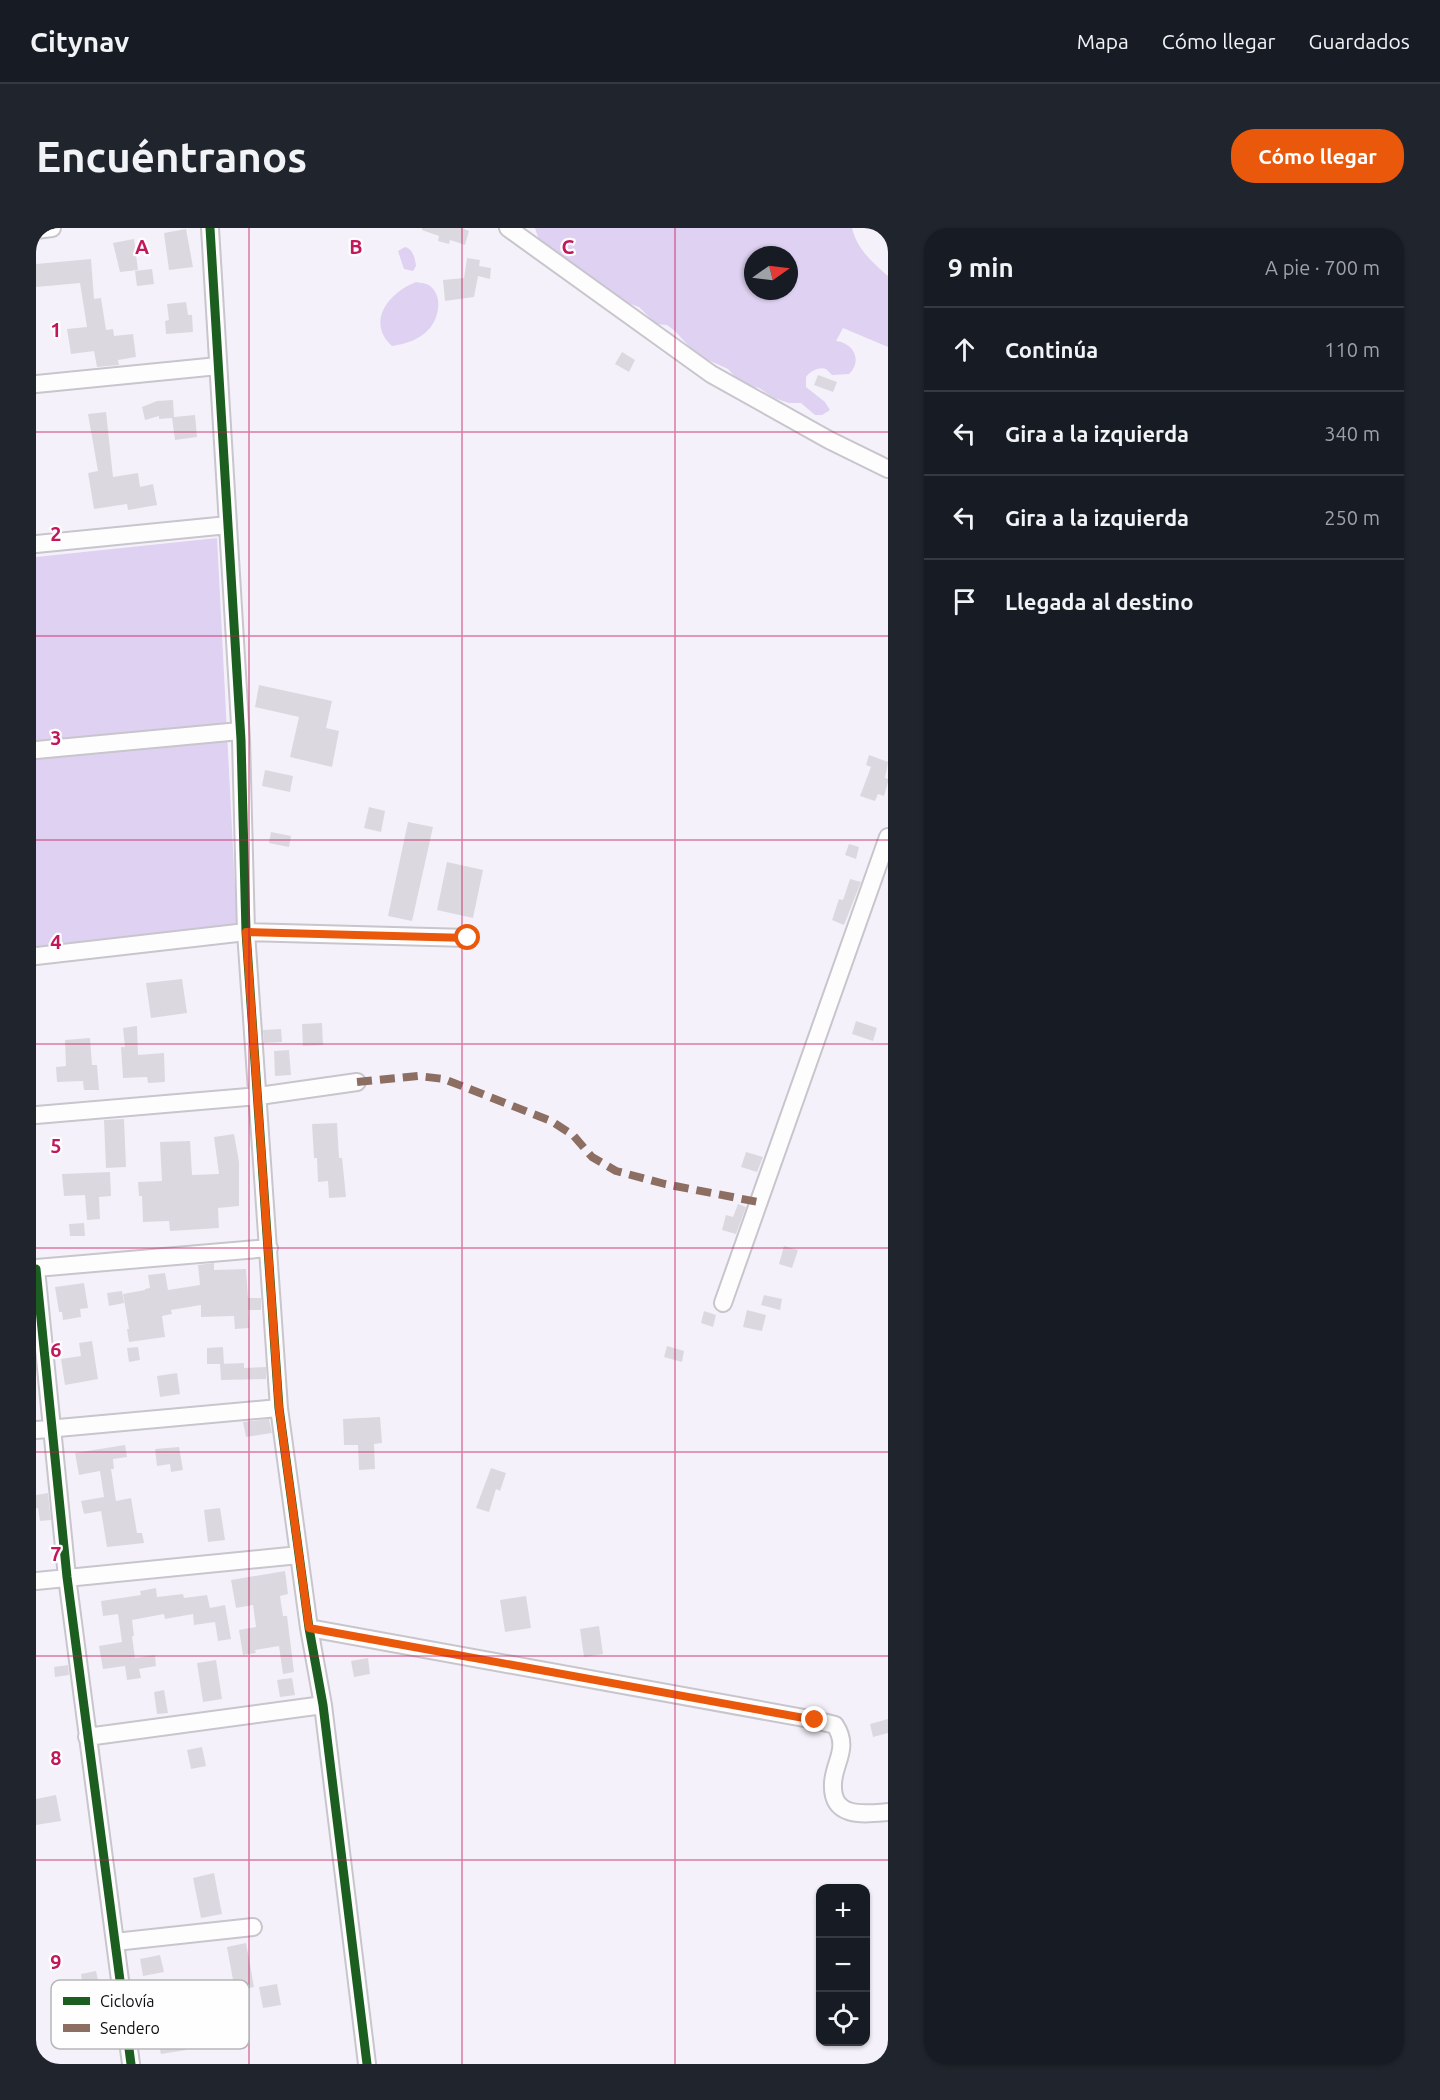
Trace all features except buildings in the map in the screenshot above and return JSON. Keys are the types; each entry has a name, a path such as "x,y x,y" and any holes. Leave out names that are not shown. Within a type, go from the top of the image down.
{"street":[{"path":"36,230 52,228"},
{"path":"210,228 240,731 246,932 279,1408 309,1628 322,1705 367,2064"},
{"path":"508,228 711,374 829,440 888,469"},
{"path":"36,384 218,366"},
{"path":"36,544 228,525"},
{"path":"36,750 240,731"},
{"path":"723,1303 888,837"},
{"path":"36,956 246,932 468,938"},
{"path":"36,1115 259,1096 357,1082"},
{"path":"120,1980 68,1577 44,1429 36,1268 268,1248"},
{"path":"44,1429 279,1408"},
{"path":"36,1581 299,1554"},
{"path":"309,1628 835,1725 841,1734 840,1758 833,1783 836,1802 845,1811 864,1814 888,1812"},
{"path":"87,1737 322,1705"},
{"path":"115,1942 253,1927"},
{"path":"129,2049 131,2064"}],"shaded area":[{"path":"535,228 852,228 861,249 888,276 888,347 843,328 836,341 843,342 852,349 856,359 855,364 849,374 832,375 826,369 820,368 807,375 806,387 825,402 830,410 822,415 815,415 801,403 789,403 774,398 759,388 746,385 728,369 697,355 667,325 656,324 639,307 609,296 540,243"},
{"path":"405,247 412,252 414,257 416,266 413,271 404,269 398,251"},
{"path":"416,282 427,284 437,295 436,318 430,328 418,338 392,346 384,336 381,327 384,308 397,293"},
{"path":"217,538 237,926 36,947 36,557"}],"marked path":[{"path":"357,1082 418,1076 444,1079 551,1121 573,1135 592,1157 616,1171 665,1184 758,1202"}],"cycle path":[{"path":"210,228 241,740 246,932 279,1408 309,1628 323,1705 367,2064"},
{"path":"36,1269 67,1577 120,1980"},
{"path":"129,2049 131,2064"}],"route":[{"path":"468,938 246,932 279,1408 309,1628 815,1720"}]}
